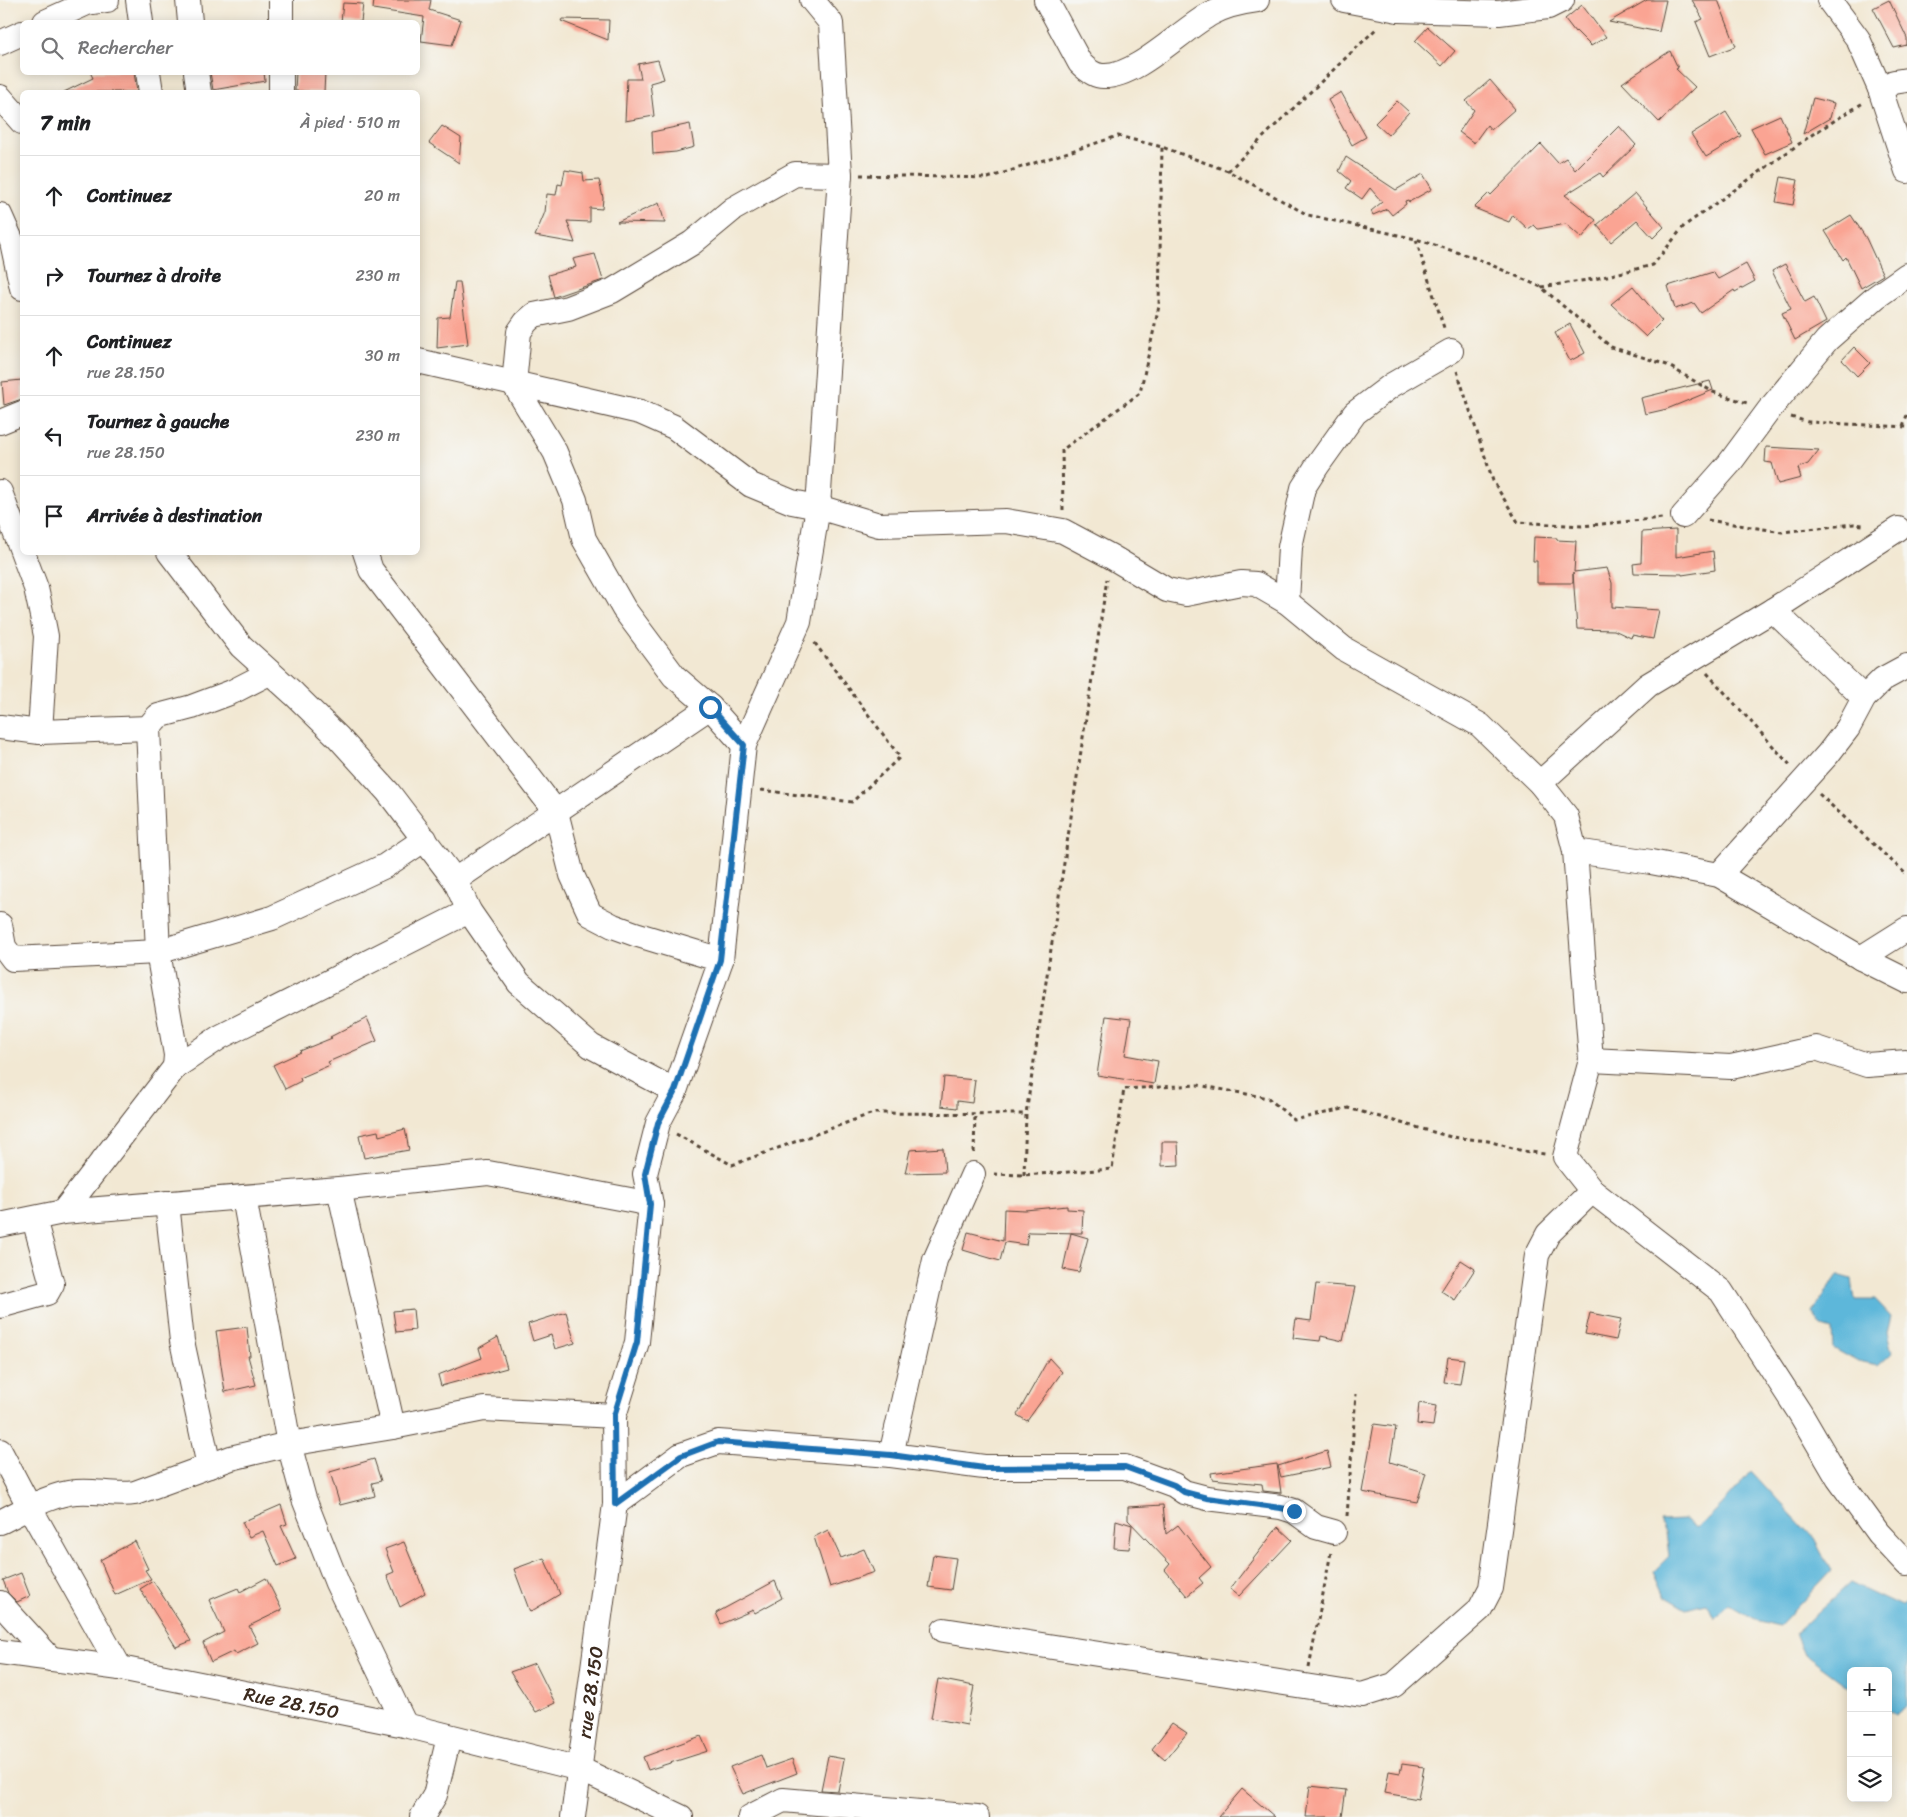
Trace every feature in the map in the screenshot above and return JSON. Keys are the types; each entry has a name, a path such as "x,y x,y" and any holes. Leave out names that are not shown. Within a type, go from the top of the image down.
{"street":[{"path":"50,20 87,4 107,0"},
{"path":"138,0 141,20"},
{"path":"188,0 190,20"},
{"path":"281,0 281,20"},
{"name":"rue 28.150","path":"573,1817 615,1504 614,1416 637,1342 650,1204 645,1174 658,1123 675,1091 720,960 744,745 799,622 818,507 840,175 831,22 812,0"},
{"path":"1046,0 1080,63 1088,71 1103,76 1125,73 1212,13 1240,2 1257,0"},
{"path":"1344,0 1398,10 1499,13 1548,6 1562,0"},
{"path":"1829,0 1858,39 1880,89 1907,171"},
{"path":"0,44 20,34"},
{"path":"148,75 151,90"},
{"path":"196,75 199,90"},
{"path":"281,75 281,90"},
{"path":"1880,89 1894,82 1907,80"},
{"path":"0,97 20,120"},
{"path":"744,745 710,707 674,676 624,609 584,539 575,500 555,452 514,384 520,332 526,322 534,316 568,308 612,291 692,243 733,210 795,174 840,175"},
{"path":"0,215 11,243 20,280"},
{"path":"1683,516 1729,464 1769,410 1827,340 1876,297 1907,275"},
{"path":"1287,602 1290,547 1303,488 1317,466 1355,412 1392,384 1451,351"},
{"path":"420,361 640,412 674,427 751,485 792,502 818,507 878,525 1006,521 1063,531 1167,590 1186,594 1241,583 1256,584 1287,602 1344,649 1480,725 1540,783 1566,816 1575,851 1591,1060 1566,1157 1592,1191 1721,1291 1800,1413 1838,1478 1878,1533 1907,1564"},
{"path":"0,422 20,414"},
{"path":"0,492 20,545"},
{"path":"1540,783 1648,685 1773,610 1898,529"},
{"path":"24,555 36,588 46,636 40,732"},
{"path":"171,555 240,646 294,694 338,737 388,792 455,880 470,911 519,983 591,1046 675,1091"},
{"path":"365,555 371,570 556,812 572,875 590,914 620,928 720,960"},
{"path":"1773,610 1864,698"},
{"path":"1719,875 1828,754 1848,728 1864,698 1883,679 1905,669"},
{"path":"175,1067 176,1055 158,952 148,728 158,716 192,707 232,692 270,673"},
{"path":"455,880 710,707"},
{"path":"0,727 40,732 148,728"},
{"path":"0,924 4,948 13,959 158,952 272,918 385,866 425,839"},
{"path":"1575,851 1651,862 1719,875 1861,958 1907,982"},
{"path":"63,1212 175,1067 220,1037 470,911"},
{"path":"1861,958 1907,928"},
{"path":"1591,1060 1731,1067 1816,1048 1867,1065 1907,1062"},
{"path":"0,1225 63,1212 339,1189 488,1174 650,1204"},
{"path":"891,1455 935,1260 973,1174"},
{"path":"339,1189 394,1427"},
{"path":"944,1630 1362,1695 1394,1685 1480,1608 1492,1588 1537,1255 1548,1234 1592,1191"},
{"path":"244,1197 289,1444 304,1499 337,1583 406,1726"},
{"path":"167,1203 182,1341 209,1466"},
{"path":"0,1306 47,1293 52,1284 34,1219"},
{"path":"0,1522 48,1500 78,1491 135,1493 231,1458 289,1444 484,1410 614,1416"},
{"path":"615,1504 681,1456 718,1442 891,1455 984,1468 1125,1467 1174,1485 1184,1492 1207,1498 1294,1511 1316,1528 1334,1532"},
{"path":"0,1450 30,1508 120,1668"},
{"path":"0,1603 51,1659"},
{"name":"Rue 28.150","path":"0,1652 120,1668 406,1726 580,1769"},
{"path":"422,1817 435,1795 449,1737"},
{"path":"580,1769 681,1817"},
{"path":"750,1817 784,1800 977,1817"}],"path":[{"path":"1228,171 1372,32 1398,10"},
{"path":"1541,288 1653,266 1684,226 1813,134 1853,110 1880,89"},
{"path":"840,175 988,178 1118,136 1162,147 1228,171 1308,215 1416,239 1478,259 1541,288 1611,347 1667,365 1713,392 1808,422 1905,427 1907,415"},
{"path":"1063,531 1062,450 1140,393 1159,306 1162,147"},
{"path":"1416,239 1493,481 1518,522 1582,526 1683,516 1782,532 1854,524 1898,529"},
{"path":"1024,1175 1026,1114 1110,556"},
{"path":"739,787 852,802 900,757 799,622"},
{"path":"975,1114 973,1174 1024,1175 1112,1169 1124,1089 1198,1085 1268,1098 1294,1120 1348,1108 1451,1136 1488,1141 1523,1151 1566,1157"},
{"path":"658,1123 732,1165 873,1113 1026,1114"}],"water":[{"path":"1838,1275 1852,1279 1855,1300 1875,1300 1891,1317 1887,1332 1892,1353 1878,1366 1858,1362 1833,1348 1832,1330 1822,1327 1812,1312"},
{"path":"1751,1471 1814,1539 1831,1571 1779,1626 1755,1620 1729,1605 1716,1617 1706,1604 1687,1609 1665,1596 1654,1571 1669,1556 1666,1533 1660,1520 1684,1519 1696,1528 1725,1501"},
{"path":"1850,1583 1901,1607 1907,1603 1907,1706 1896,1714 1892,1712 1892,1667 1847,1667 1847,1686 1804,1654 1795,1633"}],"building":[{"path":"374,0 431,0 429,10 461,20 452,45 421,41 424,17 373,9"},
{"path":"1647,0 1666,0 1659,32 1609,22"},
{"path":"1692,0 1718,0 1736,46 1710,56 1696,22 1703,19"},
{"path":"1889,0 1907,38 1907,45 1894,48 1873,8"},
{"path":"343,3 363,4 361,20 341,20"},
{"path":"1582,5 1606,37 1591,46 1575,32 1565,19"},
{"path":"562,19 609,20 608,40 561,21"},
{"path":"1428,27 1455,51 1442,66 1415,41"},
{"path":"1670,51 1678,68 1676,69 1695,87 1659,122 1622,83"},
{"path":"658,60 664,79 650,83 654,116 625,121 627,79 641,79 638,64"},
{"path":"92,75 134,75 137,90 68,90 93,78"},
{"path":"210,75 264,75 265,81 213,90"},
{"path":"296,75 325,75 324,90 295,90"},
{"path":"1490,80 1515,109 1491,130 1487,125 1474,143 1459,132 1474,110 1466,101"},
{"path":"1341,92 1366,137 1352,145 1328,100"},
{"path":"1813,98 1834,103 1830,118 1803,134"},
{"path":"1397,101 1409,112 1388,135 1375,123"},
{"path":"1726,112 1741,136 1706,157 1691,134"},
{"path":"1780,115 1792,142 1765,154 1751,128"},
{"path":"690,124 694,147 676,152 653,154 652,132"},
{"path":"442,126 461,138 459,163 429,143"},
{"path":"1619,126 1636,145 1603,177 1600,173 1565,195 1596,220 1582,238 1566,224 1538,229 1534,225 1528,229 1513,215 1509,222 1474,208 1489,193 1491,195 1541,144 1558,163 1566,158 1575,170"},
{"path":"1346,157 1396,190 1423,174 1432,189 1409,202 1408,200 1405,201 1406,204 1392,215 1387,209 1373,215 1371,211 1382,202 1370,188 1362,199 1346,188 1351,181 1339,171"},
{"path":"565,170 583,173 584,181 599,180 603,198 602,209 590,208 590,222 567,221 575,243 535,236 545,212 547,194 556,195 558,184 562,185"},
{"path":"1781,177 1798,180 1793,205 1776,202"},
{"path":"1635,193 1664,227 1653,238 1637,220 1611,242 1597,225"},
{"path":"659,203 665,223 617,222"},
{"path":"1851,215 1866,238 1883,275 1861,288 1846,257 1843,260 1825,231"},
{"path":"595,254 603,280 554,297 548,275 576,267 573,259"},
{"path":"1746,264 1755,281 1735,292 1734,290 1701,313 1694,303 1675,309 1668,286 1713,272 1718,279"},
{"path":"1785,264 1805,302 1814,297 1826,322 1795,340 1782,313 1791,309 1772,271"},
{"path":"455,282 460,282 468,344 437,348 438,318 450,317"},
{"path":"1633,286 1662,321 1646,337 1611,304"},
{"path":"1570,324 1585,353 1570,361 1555,333"},
{"path":"1854,347 1870,363 1857,376 1842,360"},
{"path":"20,380 20,400 4,405 2,382"},
{"path":"1710,381 1713,390 1667,409 1645,414 1641,398"},
{"path":"1766,447 1819,450 1808,464 1798,468 1801,478 1778,484 1772,463 1765,462"},
{"path":"1676,530 1676,557 1713,551 1715,570 1682,575 1634,573 1633,564 1641,563 1642,532"},
{"path":"1534,537 1576,541 1574,572 1607,568 1612,583 1612,607 1659,610 1653,639 1632,635 1631,638 1614,630 1577,629 1573,573 1573,583 1537,583 1537,561 1533,561"},
{"path":"1106,1016 1131,1019 1125,1055 1158,1061 1154,1084 1097,1075"},
{"path":"367,1018 377,1041 328,1062 330,1065 300,1078 301,1081 285,1089 273,1065 332,1038 330,1037"},
{"path":"944,1077 975,1080 972,1103 957,1101 957,1108 941,1106"},
{"path":"405,1129 409,1150 364,1158 359,1135 378,1131 379,1136"},
{"path":"1162,1142 1178,1142 1179,1165 1162,1166"},
{"path":"943,1148 945,1172 905,1173 910,1150"},
{"path":"1067,1206 1067,1209 1083,1210 1082,1233 1028,1232 1026,1245 1005,1242 1000,1261 963,1250 968,1232 1003,1241 1004,1209 1025,1210"},
{"path":"1071,1233 1088,1238 1079,1272 1063,1269"},
{"path":"1461,1260 1475,1269 1455,1300 1441,1291"},
{"path":"1316,1284 1355,1287 1343,1341 1321,1336 1320,1341 1293,1338 1296,1319 1311,1321"},
{"path":"413,1309 415,1330 396,1332 393,1311"},
{"path":"566,1312 575,1343 555,1349 551,1335 533,1341 528,1324"},
{"path":"1590,1313 1621,1319 1616,1340 1585,1334"},
{"path":"247,1327 250,1356 248,1356 256,1385 225,1392 216,1331"},
{"path":"498,1337 507,1368 441,1386 438,1375 482,1358 479,1348"},
{"path":"1448,1357 1464,1359 1460,1384 1444,1382"},
{"path":"1049,1358 1062,1372 1027,1421 1017,1415"},
{"path":"1419,1403 1436,1406 1433,1426 1417,1424"},
{"path":"1374,1424 1396,1427 1390,1462 1426,1473 1417,1502 1362,1492"},
{"path":"1327,1451 1331,1467 1281,1477 1278,1466"},
{"path":"374,1459 381,1481 372,1483 375,1496 340,1505 330,1472"},
{"path":"1277,1464 1281,1493 1263,1491 1262,1484 1212,1479 1211,1473"},
{"path":"281,1505 287,1524 281,1526 296,1559 278,1566 263,1531 249,1537 242,1522"},
{"path":"1163,1505 1166,1534 1178,1525 1211,1567 1199,1578 1203,1583 1187,1596 1165,1570 1170,1564 1128,1520 1128,1507"},
{"path":"1116,1520 1132,1525 1129,1549 1114,1548"},
{"path":"1278,1527 1292,1540 1239,1596 1230,1589"},
{"path":"828,1530 841,1558 864,1549 874,1572 830,1587 814,1537"},
{"path":"135,1541 148,1569 145,1570 151,1579 115,1595 100,1560"},
{"path":"404,1542 425,1593 400,1607 387,1575 394,1572 385,1549"},
{"path":"933,1555 956,1558 951,1590 928,1587"},
{"path":"544,1558 560,1594 530,1612 514,1569"},
{"path":"21,1573 30,1596 17,1602 8,1593 3,1580"},
{"path":"266,1578 282,1610 249,1626 258,1643 236,1654 234,1651 211,1662 203,1643 224,1632 209,1600 238,1588 240,1592"},
{"path":"153,1581 191,1641 176,1647 140,1589"},
{"path":"775,1581 782,1598 755,1613 753,1610 721,1624 716,1613"},
{"path":"535,1663 555,1703 536,1712 510,1672"},
{"path":"938,1679 974,1686 967,1725 931,1718"},
{"path":"1172,1723 1187,1733 1165,1760 1152,1749"},
{"path":"701,1736 708,1751 648,1770 643,1757"},
{"path":"761,1755 766,1768 792,1759 797,1773 743,1794 730,1767"},
{"path":"828,1756 844,1759 838,1791 821,1790"},
{"path":"1402,1764 1424,1767 1418,1799 1385,1793 1389,1771 1400,1773"},
{"path":"1310,1786 1346,1790 1342,1817 1306,1817"},
{"path":"1242,1789 1275,1817 1218,1817"}],"route":[{"path":"710,707 744,745 720,960 675,1091 658,1123 645,1174 650,1204 637,1342 614,1416 615,1504 681,1456 718,1442 891,1455 984,1468 1125,1467 1174,1485 1184,1492 1207,1498 1294,1511"}]}
